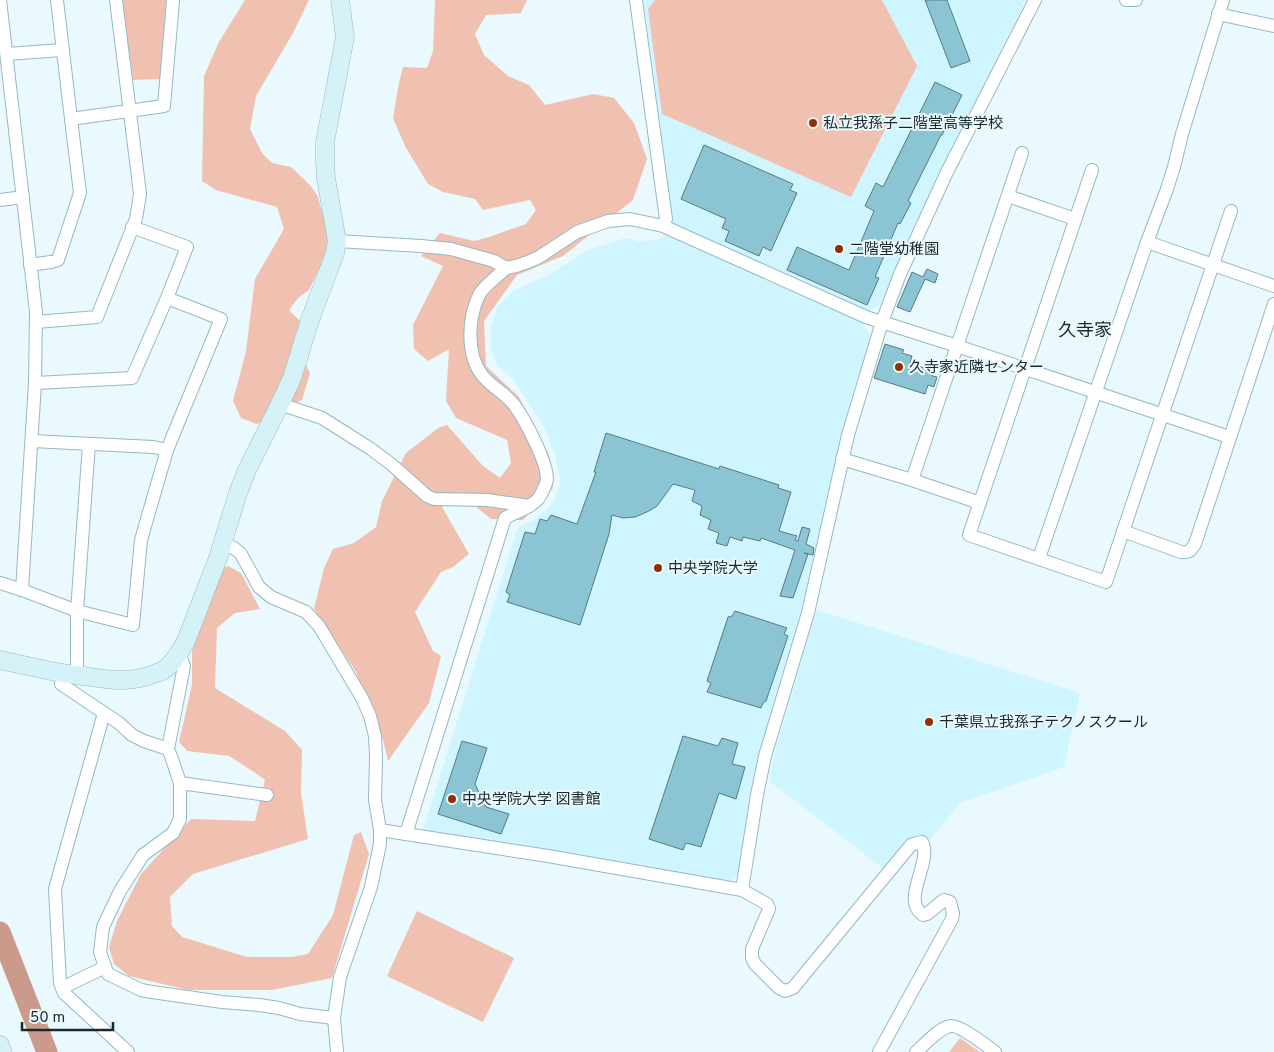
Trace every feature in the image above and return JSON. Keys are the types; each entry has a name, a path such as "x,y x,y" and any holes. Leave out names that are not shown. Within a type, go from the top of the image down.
{"street":[{"path":"0,0 36,322 32,441 22,590"},
{"path":"30,265 58,260 80,193 57,0"},
{"path":"36,322 97,317 136,219 140,194 116,0"},
{"path":"71,119 164,106 173,0"},
{"path":"0,660 94,678 126,680 162,671 179,652 195,620 223,544 247,470 280,404 297,364 310,320 336,253 337,241 326,178 325,142 345,37 340,0"},
{"path":"636,0 666,219 663,226"},
{"path":"742,890 765,756 808,613 854,410 882,322 900,274 948,172 1035,0"},
{"path":"1126,0 1136,0"},
{"path":"1039,558 1169,181 1223,0"},
{"path":"1218,14 1274,26"},
{"path":"7,54 62,50"},
{"path":"912,480 1022,153"},
{"path":"1092,170 969,535 1106,582 1231,211"},
{"path":"1008,196 1075,219"},
{"path":"0,200 23,197"},
{"path":"406,834 505,518 530,506 540,497 547,479 538,446 515,404 482,374 473,359 471,324 480,293 506,268 528,262 577,232 608,221 630,219 663,226 866,317 1230,437"},
{"path":"35,383 132,378 187,247 132,226"},
{"path":"337,241 451,249 494,261 506,268"},
{"path":"1147,242 1274,286"},
{"path":"0,583 77,611 132,624 141,540 167,450 221,319 167,298"},
{"path":"1123,531 1186,553 1195,544 1274,304"},
{"path":"280,404 322,418 365,444 427,496 434,499 487,500 530,506"},
{"path":"32,441 153,447 167,450"},
{"path":"89,444 77,611 70,674 61,684 104,713 132,735 168,750"},
{"path":"842,459 980,503"},
{"path":"223,544 234,548 241,554 259,587 271,597 306,612 319,626 362,698 370,716 375,736 376,800 380,844 371,887 340,977 334,1018 337,1052"},
{"path":"179,652 184,666 168,750 180,783 180,819 173,833 143,855 120,891 103,927 100,952 104,967 108,974 141,990 222,1002 259,1005 300,1014 334,1018"},
{"path":"104,713 55,889 60,982 64,993 128,1052"},
{"path":"180,783 267,795"},
{"path":"380,830 548,856 742,890 766,904 769,909 752,949 752,958 755,964 779,988 785,991 793,988 911,845 922,842 925,853 914,903 923,915 927,914 944,900 950,902 953,913 952,919 879,1052"},
{"path":"62,988 104,967"},
{"path":"916,1052 940,1031 950,1026 959,1027 995,1052"}],"shaded area":[{"path":"122,0 166,1 161,79 133,80"},
{"path":"245,0 309,0 293,33 256,96 250,129 262,153 272,163 291,167 311,186 318,197 328,234 325,257 309,290 298,298 289,310 301,322 297,348 310,373 302,400 257,424 241,418 233,401 246,351 255,279 284,229 277,207 216,190 202,181 204,76 219,42"},
{"path":"435,0 527,0 521,13 486,15 475,34 484,55 508,76 529,85 545,105 593,94 614,98 634,123 647,159 633,200 563,256 517,275 484,321 486,366 519,397 549,455 553,488 523,520 491,519 458,492 442,507 469,554 453,567 441,572 415,612 433,651 441,656 429,703 388,761 383,740 356,672 314,609 324,568 333,549 354,543 376,527 382,501 406,453 438,428 447,425 483,466 500,478 511,463 507,440 456,418 446,401 449,349 428,361 414,349 413,325 443,266 421,256 440,233 474,241 526,224 536,210 530,200 483,210 475,199 443,192 428,184 405,146 393,118 399,83 403,67 427,68 433,51"},
{"name":"私立我孫子二階堂高等学校","path":"644,0 1026,0 911,232 880,305 867,311 673,225"},
{"path":"655,0 882,0 917,66 851,197 662,114 648,9"},
{"name":"中央学院大学","path":"665,233 862,321 871,338 852,394 802,610 772,707 760,757 737,876 729,883 423,830 518,527 536,519 552,504 561,483 554,452 544,427 513,379 497,365 491,349 491,328 498,305 515,290 549,275 588,250 625,238 640,242 660,239"},
{"path":"228,566 241,573 260,609 235,613 217,628 215,688 285,731 302,750 301,793 308,839 193,874 170,897 172,926 182,937 247,957 292,957 308,954 333,915 354,835 361,832 369,854 332,978 272,990 188,990 129,976 114,964 109,947 117,921 141,874 191,819 255,821 265,780 229,756 187,751 179,742 192,685 192,652 197,630 220,569"},
{"name":"千葉県立我孫子テクノスクール","path":"817,610 1080,693 1064,767 960,803 929,841 924,837 884,869 769,781 775,752"},
{"path":"417,911 514,958 483,1022 387,976"},
{"path":"960,1038 980,1052 949,1052"}],"building":[{"path":"925,0 947,0 970,61 951,68"},
{"path":"935,82 962,95 908,201 911,203 900,224 898,223 875,277 879,278 867,305 787,270 797,247 849,270 874,211 865,206 876,183 883,187"},
{"path":"704,145 793,184 790,190 797,193 771,251 763,247 759,256 725,241 729,231 722,228 726,219 681,199"},
{"path":"927,269 938,274 935,283 925,279 910,312 897,307 912,272 923,277"},
{"name":"久寺家近隣センター","path":"885,344 904,350 902,353 912,356 910,363 933,371 932,376 937,377 934,387 928,385 925,394 874,378"},
{"path":"606,433 719,469 720,466 779,485 778,488 791,492 779,531 797,536 795,540 798,541 802,527 810,529 806,544 814,548 813,555 804,553 808,554 793,598 780,596 795,550 761,538 760,541 743,537 742,541 730,537 727,546 716,543 719,533 708,529 711,520 700,515 702,506 692,501 695,490 673,484 657,506 649,511 635,517 623,518 612,515 609,534 580,625 507,602 510,595 506,592 525,532 535,534 540,519 547,521 551,515 577,524 596,472 594,472"},
{"path":"735,611 787,628 784,634 788,636 766,701 761,708 707,692 711,683 707,681 728,617 732,616"},
{"path":"683,736 718,746 722,738 738,743 732,764 745,767 736,799 719,793 701,847 686,843 683,850 649,839"},
{"path":"462,741 487,748 475,784 486,807 509,814 501,834 438,814"}],"waterway":[{"path":"0,932 47,1052"}],"place":[{"name":"私立我孫子二階堂高等学校","path":"813,123"},
{"name":"二階堂幼稚園","path":"839,249"},
{"name":"久寺家近隣センター","path":"899,367"},
{"name":"中央学院大学","path":"658,568"},
{"name":"千葉県立我孫子テクノスクール","path":"929,722"},
{"name":"中央学院大学 図書館","path":"452,799"}],"district":[{"name":"久寺家","path":"1085,330"}]}
